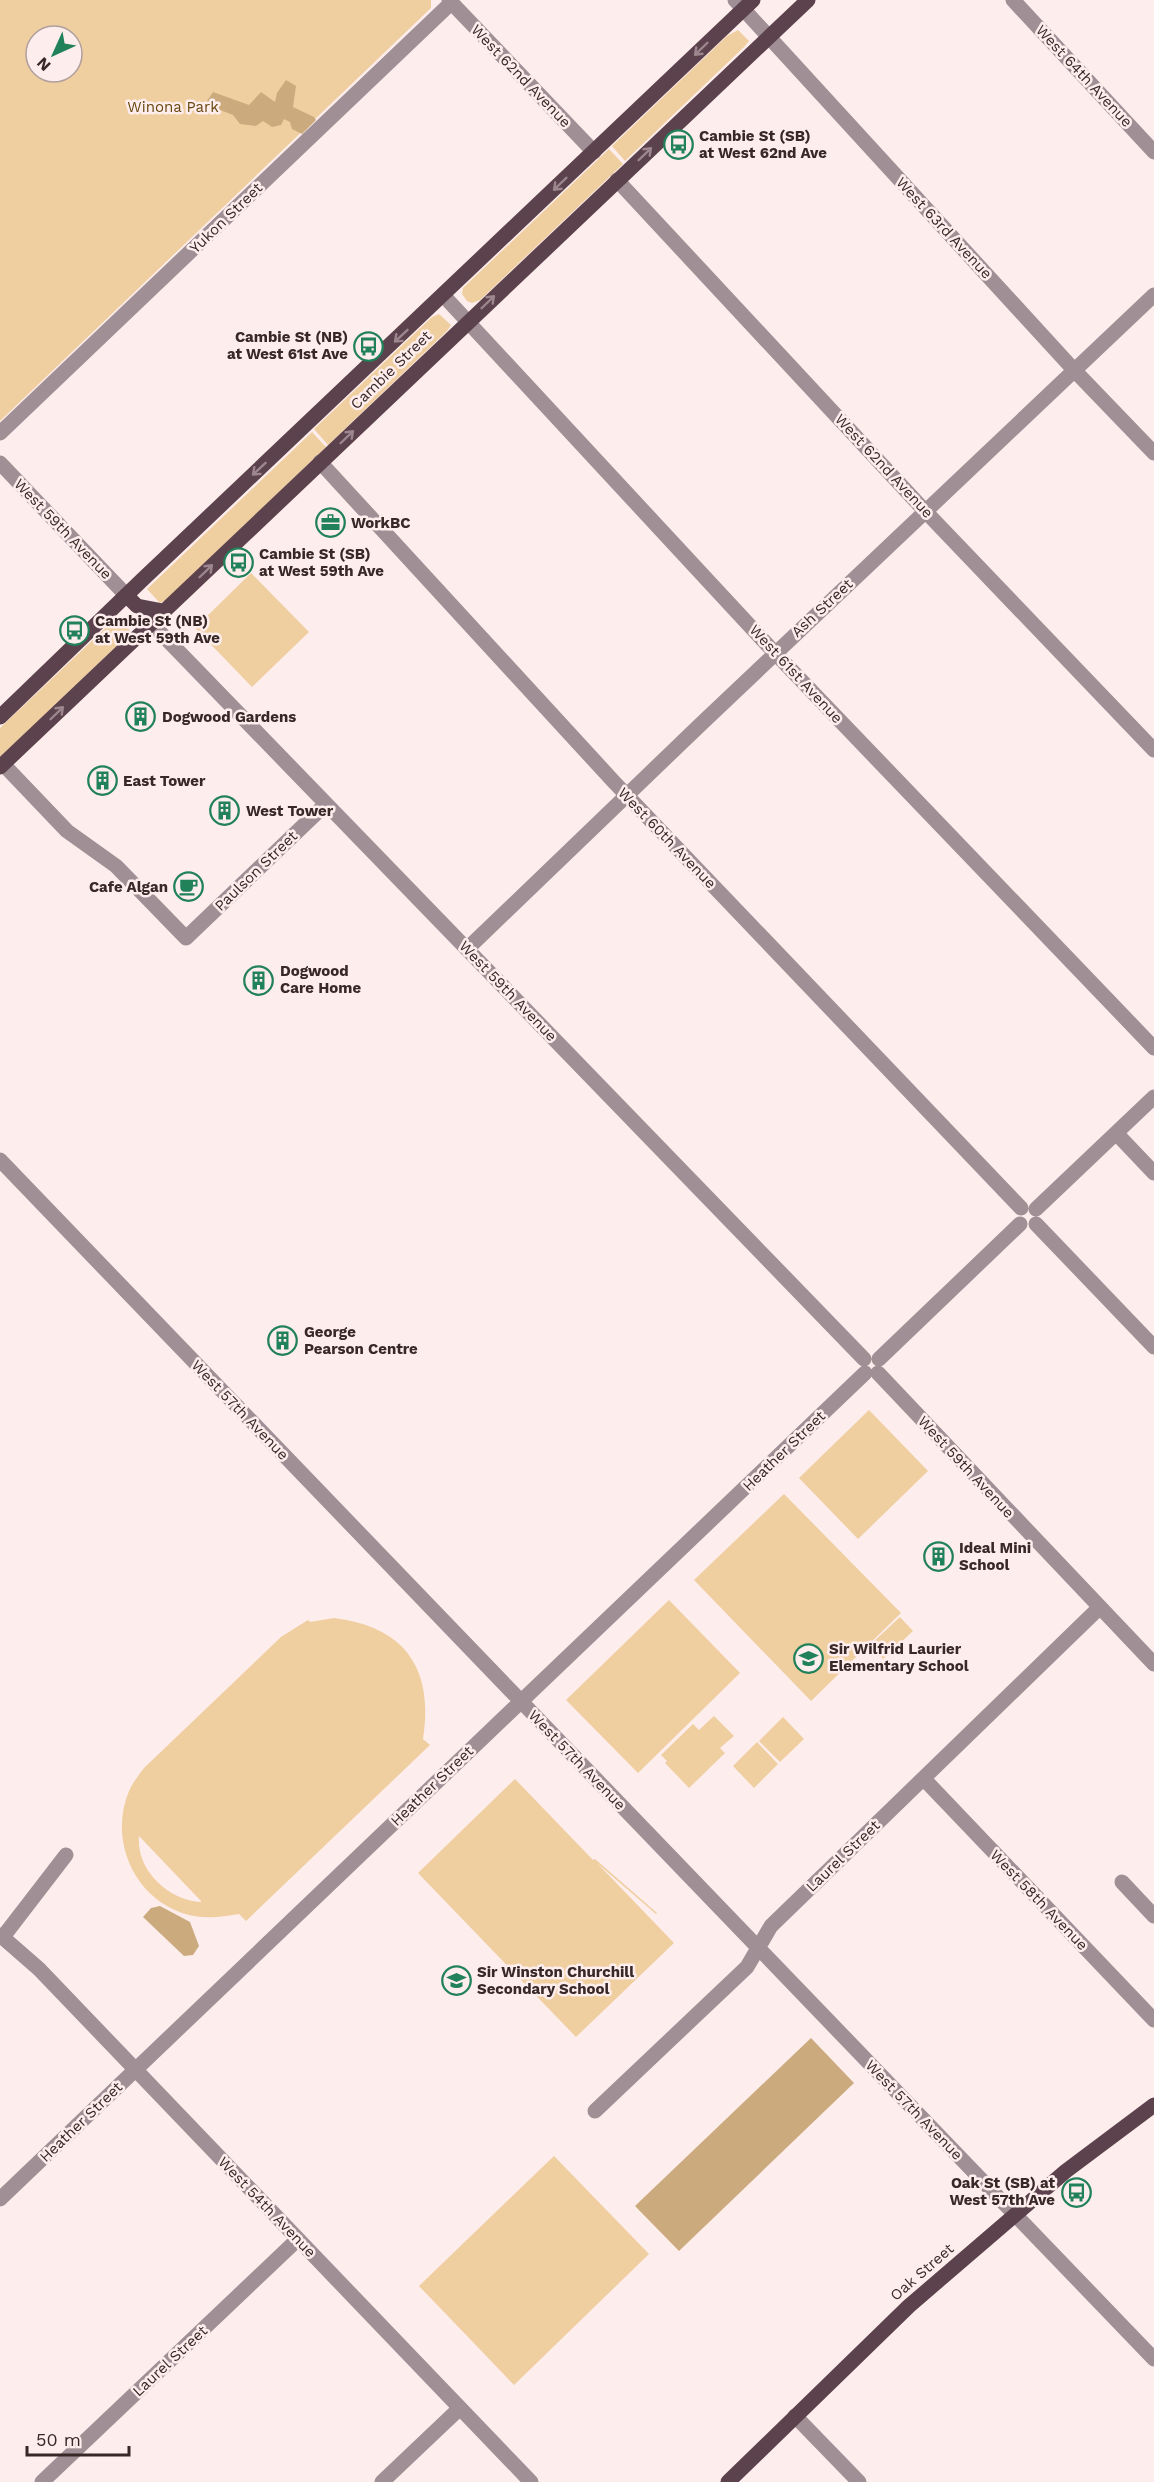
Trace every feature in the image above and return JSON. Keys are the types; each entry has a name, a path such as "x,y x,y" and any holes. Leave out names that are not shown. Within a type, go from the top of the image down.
{"main road":[{"name":"Cambie Street","path":"2,765 808,0"},
{"name":"Cambie Street","path":"0,717 126,595 444,296 744,3"},
{"path":"126,595 137,606 164,611"},
{"path":"137,606 139,634"},
{"name":"Oak Street","path":"728,2482 909,2306 1066,2170 1154,2105"}],"street":[{"name":"West 64th Avenue","path":"1013,0 1154,152"},
{"name":"West 62nd Avenue","path":"450,2 594,152"},
{"name":"Yukon Street","path":"0,433 450,2"},
{"name":"West 63rd Avenue","path":"744,3 768,37 1074,370 1154,453"},
{"name":"West 62nd Avenue","path":"617,180 925,511 1154,750"},
{"name":"Ash Street","path":"467,949 775,653 1154,295"},
{"name":"West 61st Avenue","path":"444,296 775,653 1154,1048"},
{"name":"West 60th Avenue","path":"320,462 626,795 1154,1347"},
{"name":"West 59th Avenue","path":"0,463 126,595"},
{"name":"West 59th Avenue","path":"151,623 871,1366 1154,1664"},
{"name":"Paulson Street","path":"2,765 67,831 116,866 186,938 326,804"},
{"name":"Heather Street","path":"0,2199 1154,1097"},
{"path":"1116,1133 1154,1173"},
{"name":"West 57th Avenue","path":"0,1160 1154,2359"},
{"name":"Laurel Street","path":"595,2110 747,1968 771,1926 1099,1608"},
{"name":"West 58th Avenue","path":"924,1779 1154,2020"},
{"path":"2,1936 66,1855"},
{"path":"1122,1882 1154,1916"},
{"name":"West 54th Avenue","path":"2,1936 39,1969 531,2482"},
{"name":"Laurel Street","path":"42,2482 298,2240"},
{"path":"382,2482 460,2408"},
{"path":"795,2416 859,2482"}],"green space":[{"name":"Winona Park","path":"0,0 431,0 431,8 0,421"},
{"path":"738,30 749,41 744,47 625,161 612,146 727,36"},
{"path":"609,149 623,164 480,300 472,303 467,301 462,294 463,288"},
{"path":"439,314 451,325 447,331 328,445 314,429 432,317"},
{"path":"312,432 326,447 166,600 160,603 147,589"},
{"path":"251,573 309,632 252,687 195,628"},
{"path":"117,617 130,630 125,638 0,757 0,728"},
{"path":"869,1410 928,1471 858,1539 799,1478"},
{"path":"784,1494 901,1613 811,1701 694,1580"},
{"path":"669,1600 740,1673 638,1773 566,1700"},
{"path":"900,1617 913,1631 883,1659 870,1645"},
{"path":"334,1618 359,1623 379,1631 396,1642 409,1655 424,1691 423,1739 430,1745 246,1921 239,1914 202,1917 170,1908 154,1897 131,1867 122,1829 123,1810 129,1791 144,1768 281,1637 308,1620 310,1622","holes":["139,1836 201,1901 177,1896 156,1881 143,1860 139,1849"]},
{"path":"714,1716 734,1736 720,1748 725,1753 689,1788 665,1763 667,1761 661,1755 693,1724 699,1730"},
{"path":"783,1717 804,1739 780,1762 759,1741"},
{"path":"757,1742 778,1764 754,1788 733,1766"},
{"path":"515,1779 593,1860 595,1859 657,1913 597,1863 674,1943 576,2037 418,1873"},
{"path":"554,2156 649,2254 514,2385 419,2286"}],"shaded area":[{"path":"286,80 296,86 293,107 316,120 302,134 292,129 290,122 284,119 281,125 272,127 263,121 256,126 240,124 233,115 205,104 213,92 249,105 261,92 275,102 277,93"},
{"path":"160,1906 190,1922 199,1946 193,1955 184,1956 143,1917 151,1908"},
{"path":"811,2038 854,2083 679,2251 635,2206"}],"place":[{"name":"Cambie St (SB) at West 62nd Ave","path":"678,145"},
{"name":"Cambie St (NB) at West 61st Ave","path":"369,346"},
{"name":"WorkBC","path":"330,523"},
{"name":"Cambie St (SB) at West 59th Ave","path":"238,563"},
{"name":"Cambie St (NB) at West 59th Ave","path":"74,630"},
{"name":"Dogwood Gardens","path":"141,717"},
{"name":"East Tower","path":"102,781"},
{"name":"West Tower","path":"225,811"},
{"name":"Cafe Algan","path":"189,887"},
{"name":"Dogwood Care Home","path":"259,980"},
{"name":"George Pearson Centre","path":"283,1341"},
{"name":"Ideal Mini School","path":"938,1557"},
{"name":"Sir Wilfrid Laurier Elementary School","path":"808,1658"},
{"name":"Sir Winston Churchill Secondary School","path":"456,1981"},
{"name":"Oak St (SB) at West 57th Ave","path":"1076,2192"}]}
